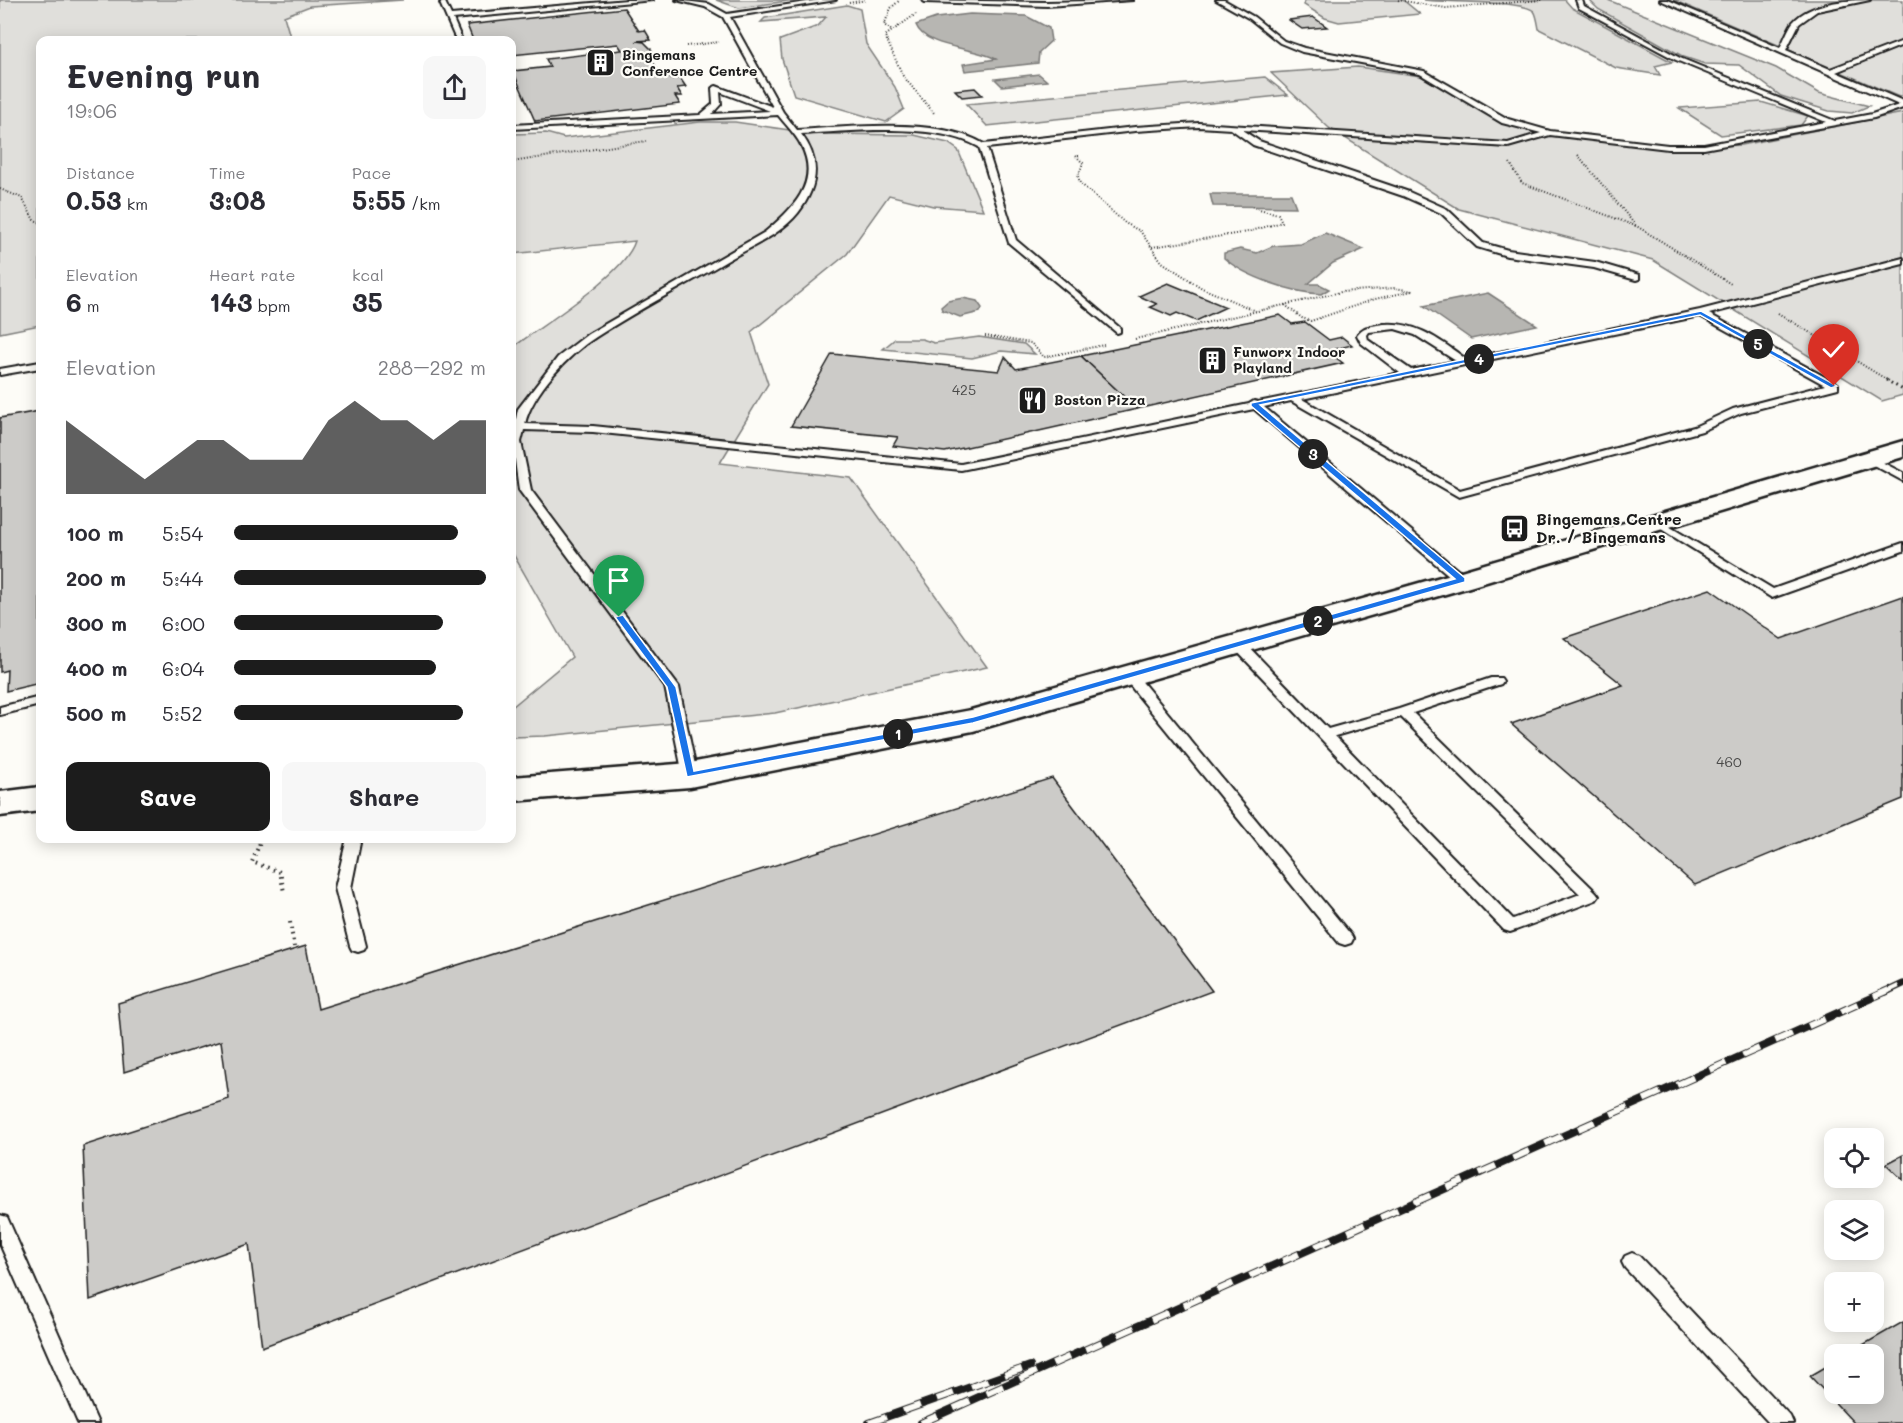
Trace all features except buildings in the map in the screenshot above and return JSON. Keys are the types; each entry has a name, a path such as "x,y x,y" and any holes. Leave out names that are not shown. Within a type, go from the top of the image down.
{"main road":[{"path":"516,789 690,775 973,720 1462,580 1903,449"},
{"path":"0,804 36,800"}],"lane":[{"path":"449,17 650,0"},
{"path":"679,0 707,5 726,16 780,113 797,132 812,162 809,186 795,212 768,234 591,336 562,359 523,409 516,442 525,490 672,687 690,775"},
{"path":"925,0 1045,2 1130,0"},
{"path":"1219,0 1252,18 1282,42 1302,50 1422,72 1505,121 1550,133 1668,147 1704,147 1874,116 1903,105"},
{"path":"1579,0 1581,7 1678,59 1834,123"},
{"path":"1663,0 1903,105"},
{"path":"1782,51 1796,23 1815,9 1867,0"},
{"path":"726,16 836,2"},
{"path":"443,3 457,36"},
{"path":"1829,72 1903,43"},
{"path":"700,118 712,111 717,104 716,88 780,113"},
{"path":"516,127 780,113"},
{"path":"797,132 859,129 952,134 961,135 983,146 1135,129 1231,126 1508,145 1550,133"},
{"path":"1231,126 1256,143 1406,194 1444,211 1480,245 1507,253 1595,265 1636,277"},
{"path":"983,146 1012,241 1117,330"},
{"path":"519,427 593,429 961,467 1254,404 1701,313 1903,261"},
{"path":"1291,397 1459,494 1698,429 1737,411 1834,386 1701,313"},
{"path":"1408,374 1364,341 1362,335 1366,330 1390,325 1418,330 1464,363"},
{"path":"0,372 36,366"},
{"path":"1254,404 1462,580"},
{"path":"1870,459 1903,478"},
{"path":"1657,522 1772,594 1903,547"},
{"path":"1238,644 1510,926 1591,896 1404,712"},
{"path":"1129,675 1345,939"},
{"path":"1325,734 1404,712 1496,681"},
{"path":"0,711 36,702"},
{"path":"353,843 343,888 358,946"},
{"path":"0,1223 88,1423"},
{"path":"1632,1262 1783,1423"}],"path":[{"path":"836,2 866,0"},
{"path":"900,0 891,8 884,26 891,30 885,36 903,76 952,134"},
{"path":"1398,0 1446,8 1542,0"},
{"path":"686,46 726,42"},
{"path":"1508,145 1510,166 1522,183 1638,227 1574,150 1565,134"},
{"path":"1083,155 1076,156 1083,163 1078,176 1080,183 1125,224 1140,231 1162,262 1202,288 1257,312"},
{"path":"0,189 18,193 25,198 33,220 36,221"},
{"path":"1152,247 1248,232 1282,222 1278,214 1252,207"},
{"path":"1129,340 1341,292 1353,294 1398,287 1413,291 1375,299 1311,321 1302,318 1285,305"},
{"path":"985,336 1031,343 1044,357 1108,344"},
{"path":"260,843 252,862 280,872 284,892"},
{"path":"290,922 294,947"}],"shaded area":[{"path":"0,0 403,0 310,6 284,16 290,36 36,36 36,326 0,333"},
{"path":"716,0 794,0 739,8"},
{"path":"1305,0 1403,0 1420,14 1339,22 1325,18 1304,5"},
{"path":"1424,0 1565,0 1572,8 1672,62 1655,66 1660,75 1616,68 1539,29 1534,11 1526,7 1499,3"},
{"path":"1589,0 1608,0 1776,68 1819,93 1869,106 1852,113 1829,111 1781,96 1739,65 1705,64 1684,57 1598,9"},
{"path":"1673,0 1903,0 1903,95 1899,97"},
{"path":"847,5 860,9 866,44 895,87 904,109 886,122 794,95 782,59 780,40 818,26 826,17 761,22 765,18"},
{"path":"970,14 1026,16 1049,28 1051,41 1039,52 1038,63 965,71 963,64 996,59 939,43 921,33 916,25 936,18"},
{"path":"1358,67 1421,76 1502,122 1548,135 1667,149 1741,145 1903,113 1903,395 1882,401 1653,260 1459,209 1329,128 1271,73"},
{"path":"1039,74 1047,81 1002,86 995,79"},
{"path":"1265,77 1288,95 987,126 966,104"},
{"path":"1761,102 1808,116 1801,125 1721,135 1679,108"},
{"path":"700,122 735,122 817,134 914,135 948,143 958,150 983,210 933,206 889,195 847,254 751,332 768,384 720,463 851,478 987,667 775,713 516,737 516,704 572,657 516,559 516,345 600,284 616,269 635,241 516,254 516,134 546,133 564,138"},
{"path":"1210,194 1291,194 1296,207 1213,206"},
{"path":"1325,233 1364,249 1333,263 1308,284 1319,284 1329,289 1321,294 1297,291 1270,283 1244,272 1224,258 1224,253 1240,249 1257,253 1273,246 1301,244"},
{"path":"1488,293 1537,325 1471,339 1424,306"},
{"path":"963,298 977,301 982,308 980,312 960,317 942,310 941,307 948,301"},
{"path":"979,337 1024,344 1035,354 1001,351 972,358 883,349 895,339 922,339 934,343"}],"railway":[{"path":"1886,992 1903,984"},
{"path":"921,1423 1889,990"},
{"path":"869,1423 1030,1366"}],"place":[{"name":"Bingemans Conference Centre","path":"601,63"},
{"name":"Funworx Indoor Playland","path":"1212,360"},
{"name":"Boston Pizza","path":"1033,400"},
{"name":"Bingemans Centre Dr. / Bingemans","path":"1515,528"}],"route":[{"path":"619,617 672,687 690,775 973,720 1462,580 1254,404 1701,313 1834,386"}]}
